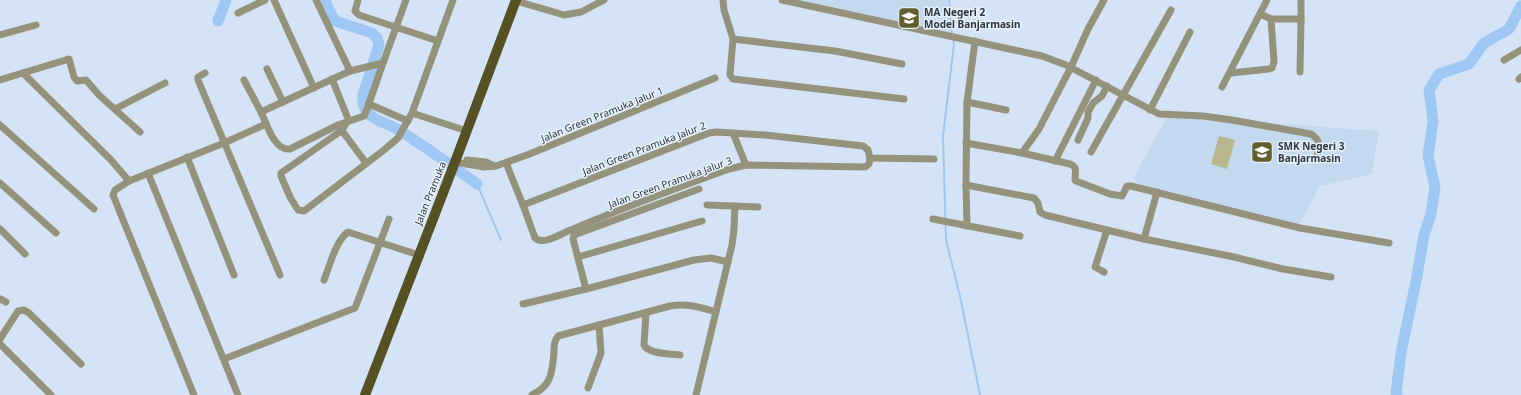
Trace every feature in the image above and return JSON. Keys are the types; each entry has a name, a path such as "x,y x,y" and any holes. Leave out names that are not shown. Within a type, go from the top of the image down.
{"main road":[{"name":"Jalan Pramuka","path":"365,395 516,0"}],"street":[{"path":"238,13 265,0"},
{"path":"274,0 314,88"},
{"path":"316,0 350,71"},
{"path":"358,0 355,11 357,14 438,41"},
{"path":"406,0 396,27 377,64 367,109 360,118 348,122 281,173 281,176 298,210 304,211 398,138 412,113 453,0"},
{"path":"516,0 564,15 582,12 604,0"},
{"path":"723,0 733,39 730,75 733,79 904,98"},
{"path":"782,0 1042,56 1071,67 1150,110 1164,115 1202,116 1311,134 1316,137 1319,142 1317,156"},
{"path":"1022,153 1039,129 1071,67 1088,29 1104,0"},
{"path":"1222,87 1231,73 1267,0"},
{"path":"1300,72 1301,0"},
{"path":"1091,152 1171,10"},
{"path":"1260,14 1270,19 1301,19"},
{"path":"1231,73 1272,68 1274,62 1270,19"},
{"path":"0,35 36,25"},
{"path":"1150,110 1190,32"},
{"path":"733,39 835,51 902,64"},
{"path":"967,226 967,102 975,41"},
{"path":"1504,60 1521,50"},
{"path":"0,80 69,58 76,79 80,81 86,80 99,95 140,132"},
{"path":"262,112 350,71 377,64"},
{"path":"267,69 282,102"},
{"path":"23,73 111,160 129,181"},
{"path":"205,73 198,76 198,80 280,275"},
{"name":"Jalan Green Pramuka Jalur 1","path":"454,164 484,167 506,163 527,156 715,78"},
{"path":"332,79 348,122"},
{"path":"244,80 262,112 266,124 278,146 287,149 340,128"},
{"path":"1055,161 1096,80"},
{"path":"115,109 165,84"},
{"path":"1078,140 1088,119 1088,112 1092,104 1102,96 1107,86"},
{"path":"967,102 1006,110"},
{"path":"367,109 406,124"},
{"path":"412,113 467,131"},
{"path":"194,395 113,198 115,190 129,181 224,143 266,124"},
{"path":"0,125 94,209"},
{"path":"340,128 366,163"},
{"name":"Jalan Green Pramuka Jalur 2","path":"522,206 709,133 724,131 863,146 868,150 870,158"},
{"path":"733,133 746,165"},
{"path":"966,143 1022,153 1075,166 1076,170 1074,180 1110,194 1122,196 1128,186 1300,228 1390,243"},
{"path":"187,157 234,274"},
{"path":"870,158 934,159"},
{"name":"Jalan Green Pramuka Jalur 3","path":"522,206 535,238 544,241 712,175 746,165 865,167 870,164 870,158"},
{"path":"506,163 522,206"},
{"path":"148,173 238,395"},
{"path":"0,183 56,233"},
{"path":"966,185 1028,196 1037,200 1040,212 1045,215 1144,239 1234,257 1301,273 1331,277"},
{"path":"586,288 573,239 575,234 699,189"},
{"path":"1144,239 1157,192"},
{"path":"707,205 758,207"},
{"path":"696,395 728,262 734,230 735,206"},
{"path":"224,359 355,308 389,219"},
{"path":"933,219 1020,236"},
{"path":"578,257 702,221"},
{"path":"0,229 25,254"},
{"path":"1104,272 1095,268 1107,230"},
{"path":"324,280 337,246 346,233 419,255"},
{"path":"523,304 694,260 711,258 728,262"},
{"path":"532,395 543,389 550,376 555,342 558,336 679,304 694,306 716,312"},
{"path":"1,336 18,311 24,310 29,313 81,364"},
{"path":"646,313 645,348 650,351 680,355"},
{"path":"588,388 601,353 599,325"},
{"path":"0,344 51,395"}],"shaded area":[{"name":"MA Negeri 2 Model Banjarmasin","path":"791,0 947,0 950,36"},
{"name":"SMK Negeri 3 Banjarmasin","path":"1174,116 1379,131 1372,174 1320,186 1299,225 1137,184 1134,177 1167,117"},
{"path":"1219,136 1235,140 1227,169 1211,164"}],"waterway":[{"path":"218,21 226,0"},
{"path":"326,0 326,4 335,21 372,33 377,38 379,45 363,95 364,107 369,114 418,142 477,184"},
{"path":"949,0 952,35"},
{"path":"1397,395 1401,353 1424,235 1431,214 1435,187 1428,156 1433,121 1429,90 1439,74 1469,64 1484,43 1509,29 1521,6"},
{"path":"953,39 954,44 943,136 946,240 960,296 980,395"},
{"path":"477,184 501,240"}],"place":[{"name":"MA Negeri 2 Model Banjarmasin","path":"909,18"},
{"name":"SMK Negeri 3 Banjarmasin","path":"1262,152"}]}
